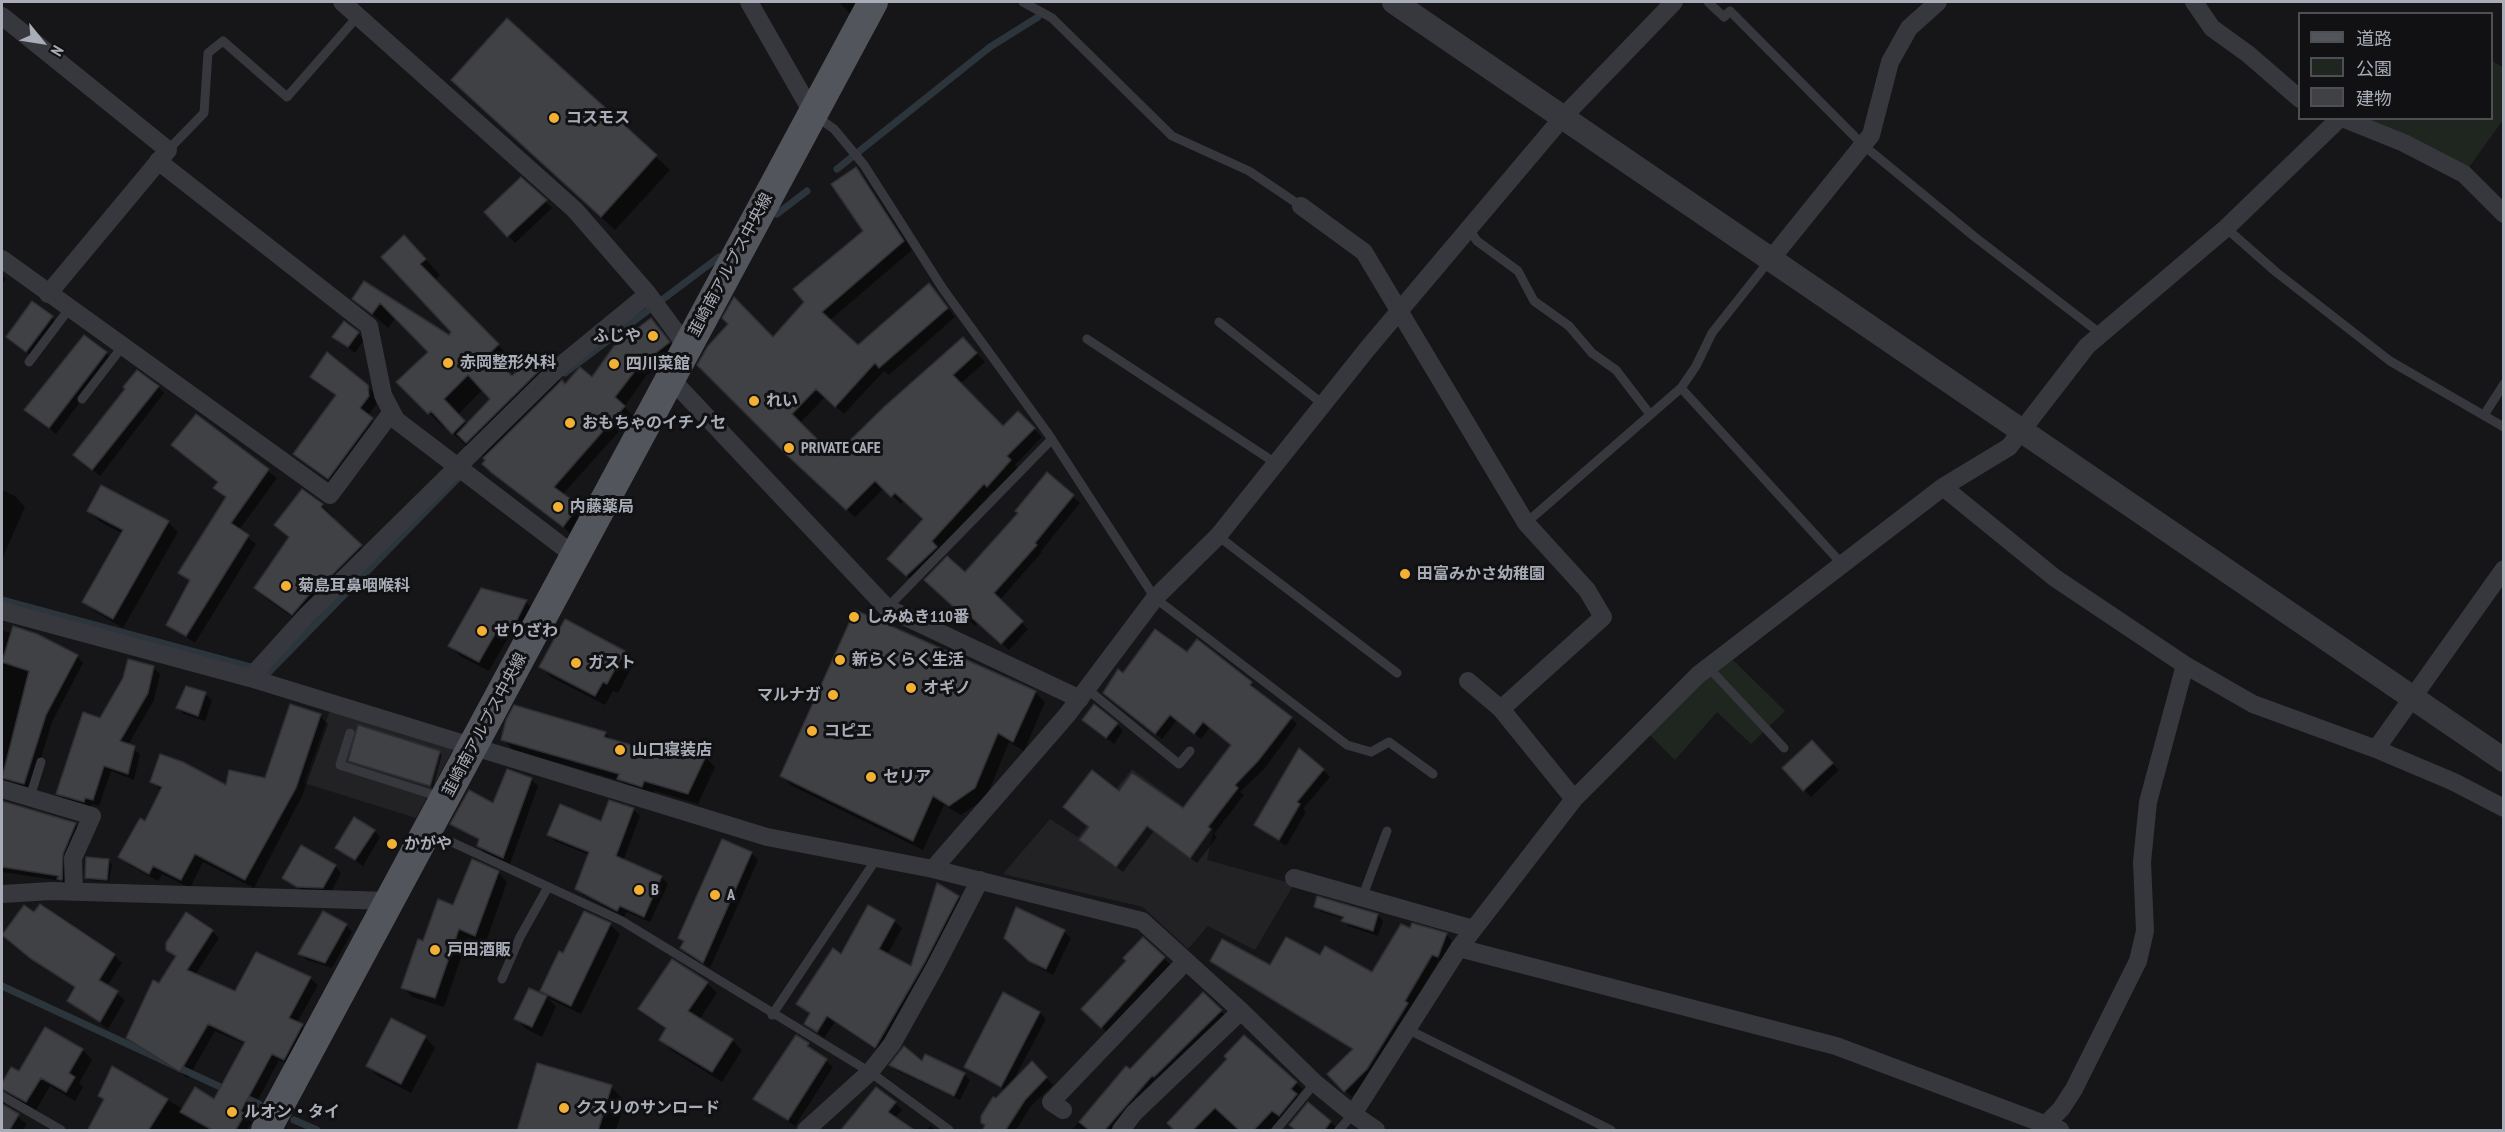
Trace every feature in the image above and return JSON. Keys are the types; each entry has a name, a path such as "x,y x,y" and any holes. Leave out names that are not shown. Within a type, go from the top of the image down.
{"main road":[{"name":"韮崎南アルプス中央線","path":"273,1129 390,901 475,747 873,2"}],"street":[{"path":"342,2 575,210 653,301 687,347"},
{"path":"749,2 813,114"},
{"path":"1394,2 2504,760"},
{"path":"933,869 1084,694 1155,598 1218,536 1399,311 1563,117 1674,2"},
{"path":"1771,259 1871,135 1890,62 1909,28 1938,2"},
{"path":"2194,2 2212,28 2248,54 2298,97"},
{"path":"2,16 163,156 369,326 383,395 396,420 575,556"},
{"path":"1353,1114 1459,948 1574,799 1708,667 1943,487 2009,447 2087,346 2226,228 2339,120"},
{"path":"2346,120 2404,143 2464,174 2504,214"},
{"path":"48,294 163,156"},
{"path":"1301,206 1364,252 1526,523 1587,590 1603,616 1501,709"},
{"path":"2,259 330,495 391,413"},
{"path":"255,673 306,616 464,471 559,367 653,301"},
{"path":"671,379 887,608 1084,694"},
{"path":"1943,487 2055,578 2185,665 2253,704 2376,749 2454,782 2504,808"},
{"path":"2376,749 2504,569"},
{"path":"2,611 255,673 475,747 767,837 933,869 1142,921 1242,1011 1315,1083 1376,1131"},
{"path":"1459,948 1836,1046 2048,1129 2074,1089 2138,961 2145,931 2142,862 2148,802 2185,665"},
{"path":"1468,681 1501,709 1574,799"},
{"path":"2,789 92,816 73,858 74,892"},
{"path":"1294,878 1473,929"},
{"path":"812,1128 870,1072 903,1025 980,880"},
{"path":"2,894 74,892 390,901"},
{"path":"1063,1110 1051,1102 1186,962"},
{"path":"1121,1131 1134,1113 1242,1011"}],"lane":[{"path":"1023,2 1052,18 1172,136 1249,171 1301,206"},
{"path":"1708,2 1724,17 1730,11 1863,145 1976,238 2101,334"},
{"path":"163,156 204,113 208,53 223,41 287,97 358,16"},
{"path":"813,114 834,129 856,155 943,289 1052,440 1155,598 1347,745 1371,752 1389,742 1433,774"},
{"path":"2226,228 2276,273 2390,361 2504,427"},
{"path":"1469,229 1477,241 1518,271 1534,301 1569,326 1592,353 1616,370 1648,413"},
{"path":"1526,523 1648,413 1681,388 1696,366 1712,333 1771,259"},
{"path":"29,362 69,309"},
{"path":"1219,322 1324,405"},
{"path":"1087,339 1277,464"},
{"path":"82,399 122,347"},
{"path":"2484,415 2504,384"},
{"path":"1681,388 1842,564"},
{"path":"887,608 1052,440"},
{"path":"1218,536 1397,673"},
{"path":"1708,667 1784,748"},
{"path":"1084,694 1179,764 1190,751"},
{"path":"350,733 340,765 446,799"},
{"path":"30,797 41,762"},
{"path":"428,831 622,921 772,1015 870,1072 949,1131"},
{"path":"1362,898 1387,831"},
{"path":"772,1015 877,858"},
{"path":"502,979 520,937 548,887"},
{"path":"1406,1029 1611,1131"},
{"path":"1276,1131 1315,1083"},
{"path":"2,1096 61,1131"},
{"path":"1339,1131 1353,1114"}],"shaded area":[{"path":"330,710 453,749 416,818 304,783"},
{"path":"1132,769 1214,829 1207,860 1294,884 1255,950 1208,926 1188,949 1143,907 1003,874 1050,819 1078,837"}],"green space":[{"path":"2493,62 2503,67 2503,120 2464,174 2364,127 2369,120 2493,120"},
{"path":"1731,658 1785,711 1751,744 1717,712 1675,760 1647,732 1695,685"}],"building":[{"name":"コスモス","path":"507,18 657,155 601,217 451,80"},
{"path":"856,167 904,241 822,312 858,345 929,283 948,308 879,368 875,363 835,407 816,389 792,414 834,456 884,407 963,337 977,353 953,375 1003,426 1018,411 1035,428 1007,456 1011,460 987,487 984,484 932,541 937,547 906,576 887,559 923,519 895,493 891,497 875,481 846,510 697,365 708,346 728,324 722,318 734,297 773,337 804,302 793,289 863,231 831,184"},
{"path":"521,177 547,200 507,237 484,212"},
{"path":"404,235 426,259 420,264 499,344 490,353 512,376 536,353 546,364 466,443 457,434 490,399 468,375 444,399 465,421 452,434 431,411 428,414 396,382 428,352 380,303 372,314 352,299 364,281 449,335 451,332 381,257"},
{"path":"32,301 53,316 26,352 6,337"},
{"path":"651,318 670,342 638,367 615,397 625,406 554,487 579,505 563,527 492,473 482,464 485,460 483,458 562,380 565,384 580,367 592,377 614,346"},
{"path":"344,321 359,332 348,347 332,337"},
{"path":"84,335 107,352 49,428 24,410"},
{"path":"327,352 368,385 369,396 360,408 373,418 328,479 293,454 336,395 310,377"},
{"path":"137,370 159,386 92,470 73,455 125,389 123,387"},
{"path":"196,414 269,469 231,523 249,535 186,636 166,625 190,580 178,573 226,497 213,488 218,482 171,445"},
{"path":"1047,472 1074,495 1035,543 1037,545 994,593 1023,621 1001,644 971,617 968,620 924,580 947,556 965,572 1018,513 1015,511"},
{"path":"101,485 169,521 113,619 82,602 123,530 87,511"},
{"path":"302,489 323,504 321,507 362,545 328,579 325,576 292,615 254,588 289,537 274,525"},
{"path":"481,588 527,600 514,626 502,622 479,662 448,646"},
{"path":"855,610 1036,691 1013,742 998,733 975,788 949,806 933,796 913,841 780,776"},
{"path":"565,619 625,651 607,684 603,682 595,696 539,667"},
{"path":"13,626 37,634 78,655 46,715 24,784 2,778 29,671 2,662"},
{"path":"1155,629 1187,652 1197,639 1252,682 1250,685 1292,717 1258,761 1235,785 1238,788 1208,827 1211,829 1190,858 1147,826 1116,867 1079,840 1089,827 1063,807 1092,770 1119,791 1132,773 1183,808 1231,745 1203,722 1194,734 1170,715 1155,734 1103,693 1118,669 1123,673"},
{"path":"128,659 154,666 148,693 120,741 135,746 128,774 104,766 93,800 85,798 84,802 56,794 83,712 100,718 123,678"},
{"path":"186,686 206,692 198,716 176,708"},
{"path":"290,704 321,714 296,788 245,880 195,854 181,880 153,866 149,874 118,857 140,818 145,821 162,787 150,782 160,754 183,762 226,785 229,770 265,778"},
{"path":"1094,704 1118,723 1106,738 1082,720"},
{"path":"514,705 606,732 604,737 669,756 671,751 686,755 688,749 706,756 688,794 644,781 642,787 617,779 619,774 501,740 506,720"},
{"path":"358,725 440,751 430,786 348,761"},
{"path":"1812,740 1833,763 1803,791 1782,768"},
{"path":"1299,748 1324,769 1297,802 1300,804 1279,840 1254,825"},
{"path":"507,769 532,778 503,858 477,846 479,839 450,824 469,790 493,803"},
{"path":"609,800 634,808 616,856 662,876 644,917 620,906 617,911 575,889 589,852 547,835 560,804 601,821"},
{"path":"2,801 76,823 63,854 62,880 57,879 59,876 2,867"},
{"path":"354,817 375,830 355,860 335,848"},
{"name":"A","path":"722,839 752,852 703,963 680,948 684,941 678,938"},
{"path":"301,845 336,865 323,888 297,887 282,878"},
{"path":"86,857 109,859 107,880 85,878"},
{"path":"472,859 499,871 475,936 459,929 435,998 401,988 418,939 423,941 438,899 453,905"},
{"path":"937,883 959,896 925,962 875,1048 827,1016 817,1032 804,1024 810,1013 796,1004 833,948 841,954 868,905 895,920 879,949 911,966"},
{"path":"1317,896 1378,914 1373,931 1341,921 1344,917 1314,907"},
{"path":"40,904 115,954 99,980 118,991 100,1022 67,1001 75,987 30,958 2,935 24,905 34,912"},
{"path":"1016,907 1065,930 1046,969 1029,961 1004,938"},
{"path":"323,911 347,924 325,963 298,954"},
{"path":"584,911 611,923 571,1006 540,991 559,951 563,953"},
{"path":"186,912 213,930 187,970 235,991 256,952 311,977 289,1018 303,1024 284,1060 272,1054 241,1111 245,1114 235,1131 214,1131 180,1112 195,1087 214,1099 245,1042 208,1024 180,1072 126,1038 153,980 159,983 176,956 166,950 166,943"},
{"path":"1412,923 1447,933 1438,957 1432,955 1405,1001 1408,1003 1367,1069 1344,1092 1327,1074 1353,1049 1210,961 1222,939 1270,965 1286,937 1320,955 1325,946 1372,972 1401,924 1410,928"},
{"path":"1143,937 1165,957 1101,1028 1081,1009 1126,961 1123,958"},
{"path":"672,959 708,982 688,1011 733,1039 712,1072 659,1040 666,1028 638,1009"},
{"path":"529,988 547,996 532,1027 514,1019"},
{"path":"1003,992 1040,1012 1001,1087 964,1067"},
{"path":"1203,992 1222,1010 1154,1077 1152,1076 1104,1131 1090,1131 1079,1122 1126,1066 1130,1069"},
{"path":"391,1018 426,1036 401,1084 366,1066"},
{"path":"45,1027 83,1049 69,1073 75,1077 66,1092 41,1078 26,1102 2,1089 2,1083 11,1067 19,1071"},
{"path":"796,1035 809,1043 807,1046 827,1059 788,1120 753,1099"},
{"path":"1244,1035 1297,1082 1291,1089 1297,1094 1279,1116 1272,1111 1253,1131 1240,1131 1215,1108 1192,1131 1175,1131 1167,1123 1227,1059 1224,1056"},
{"path":"904,1046 922,1061 925,1054 965,1073 954,1096 889,1065"},
{"path":"1032,1061 1047,1077 1025,1100 1005,1131 982,1131 985,1125 981,1123 981,1116 993,1097 996,1098"},
{"name":"クスリのサンロード","path":"537,1063 612,1085 598,1131 517,1131"},
{"path":"112,1066 168,1099 148,1131 87,1131 104,1099 98,1096"},
{"path":"876,1087 896,1102 888,1112 916,1131 840,1131"},
{"path":"1308,1102 1331,1121 1324,1131 1297,1131 1289,1125"},
{"path":"2,1104 19,1114 9,1131 2,1131"}],"waterway":[{"path":"837,169 990,47 1038,17"},
{"path":"777,214 807,191"},
{"path":"565,373 719,257"},
{"path":"2,600 269,672 463,473"},
{"path":"2,986 227,1090"},
{"path":"239,1095 259,1104"},
{"path":"294,1120 317,1130"}],"place":[{"name":"コスモス","path":"554,118"},
{"name":"ふじや","path":"653,336"},
{"name":"赤岡整形外科","path":"448,363"},
{"name":"四川菜館","path":"614,364"},
{"name":"れい","path":"754,401"},
{"name":"おもちゃのイチノセ","path":"570,423"},
{"name":"PRIVATE CAFE","path":"789,448"},
{"name":"内藤薬局","path":"558,507"},
{"name":"田富みかさ幼稚園","path":"1405,574"},
{"name":"菊島耳鼻咽喉科","path":"286,586"},
{"name":"しみぬき110番","path":"854,617"},
{"name":"せりざわ","path":"482,631"},
{"name":"新らくらく生活","path":"840,660"},
{"name":"ガスト","path":"576,663"},
{"name":"オギノ","path":"911,688"},
{"name":"マルナガ","path":"833,695"},
{"name":"コピエ","path":"812,731"},
{"name":"山口寝装店","path":"620,750"},
{"name":"セリア","path":"871,777"},
{"name":"かがや","path":"392,844"},
{"name":"B","path":"639,890"},
{"name":"A","path":"715,895"},
{"name":"戸田酒販","path":"435,950"},
{"name":"クスリのサンロード","path":"564,1108"},
{"name":"ルオン・タイ","path":"232,1112"}]}
